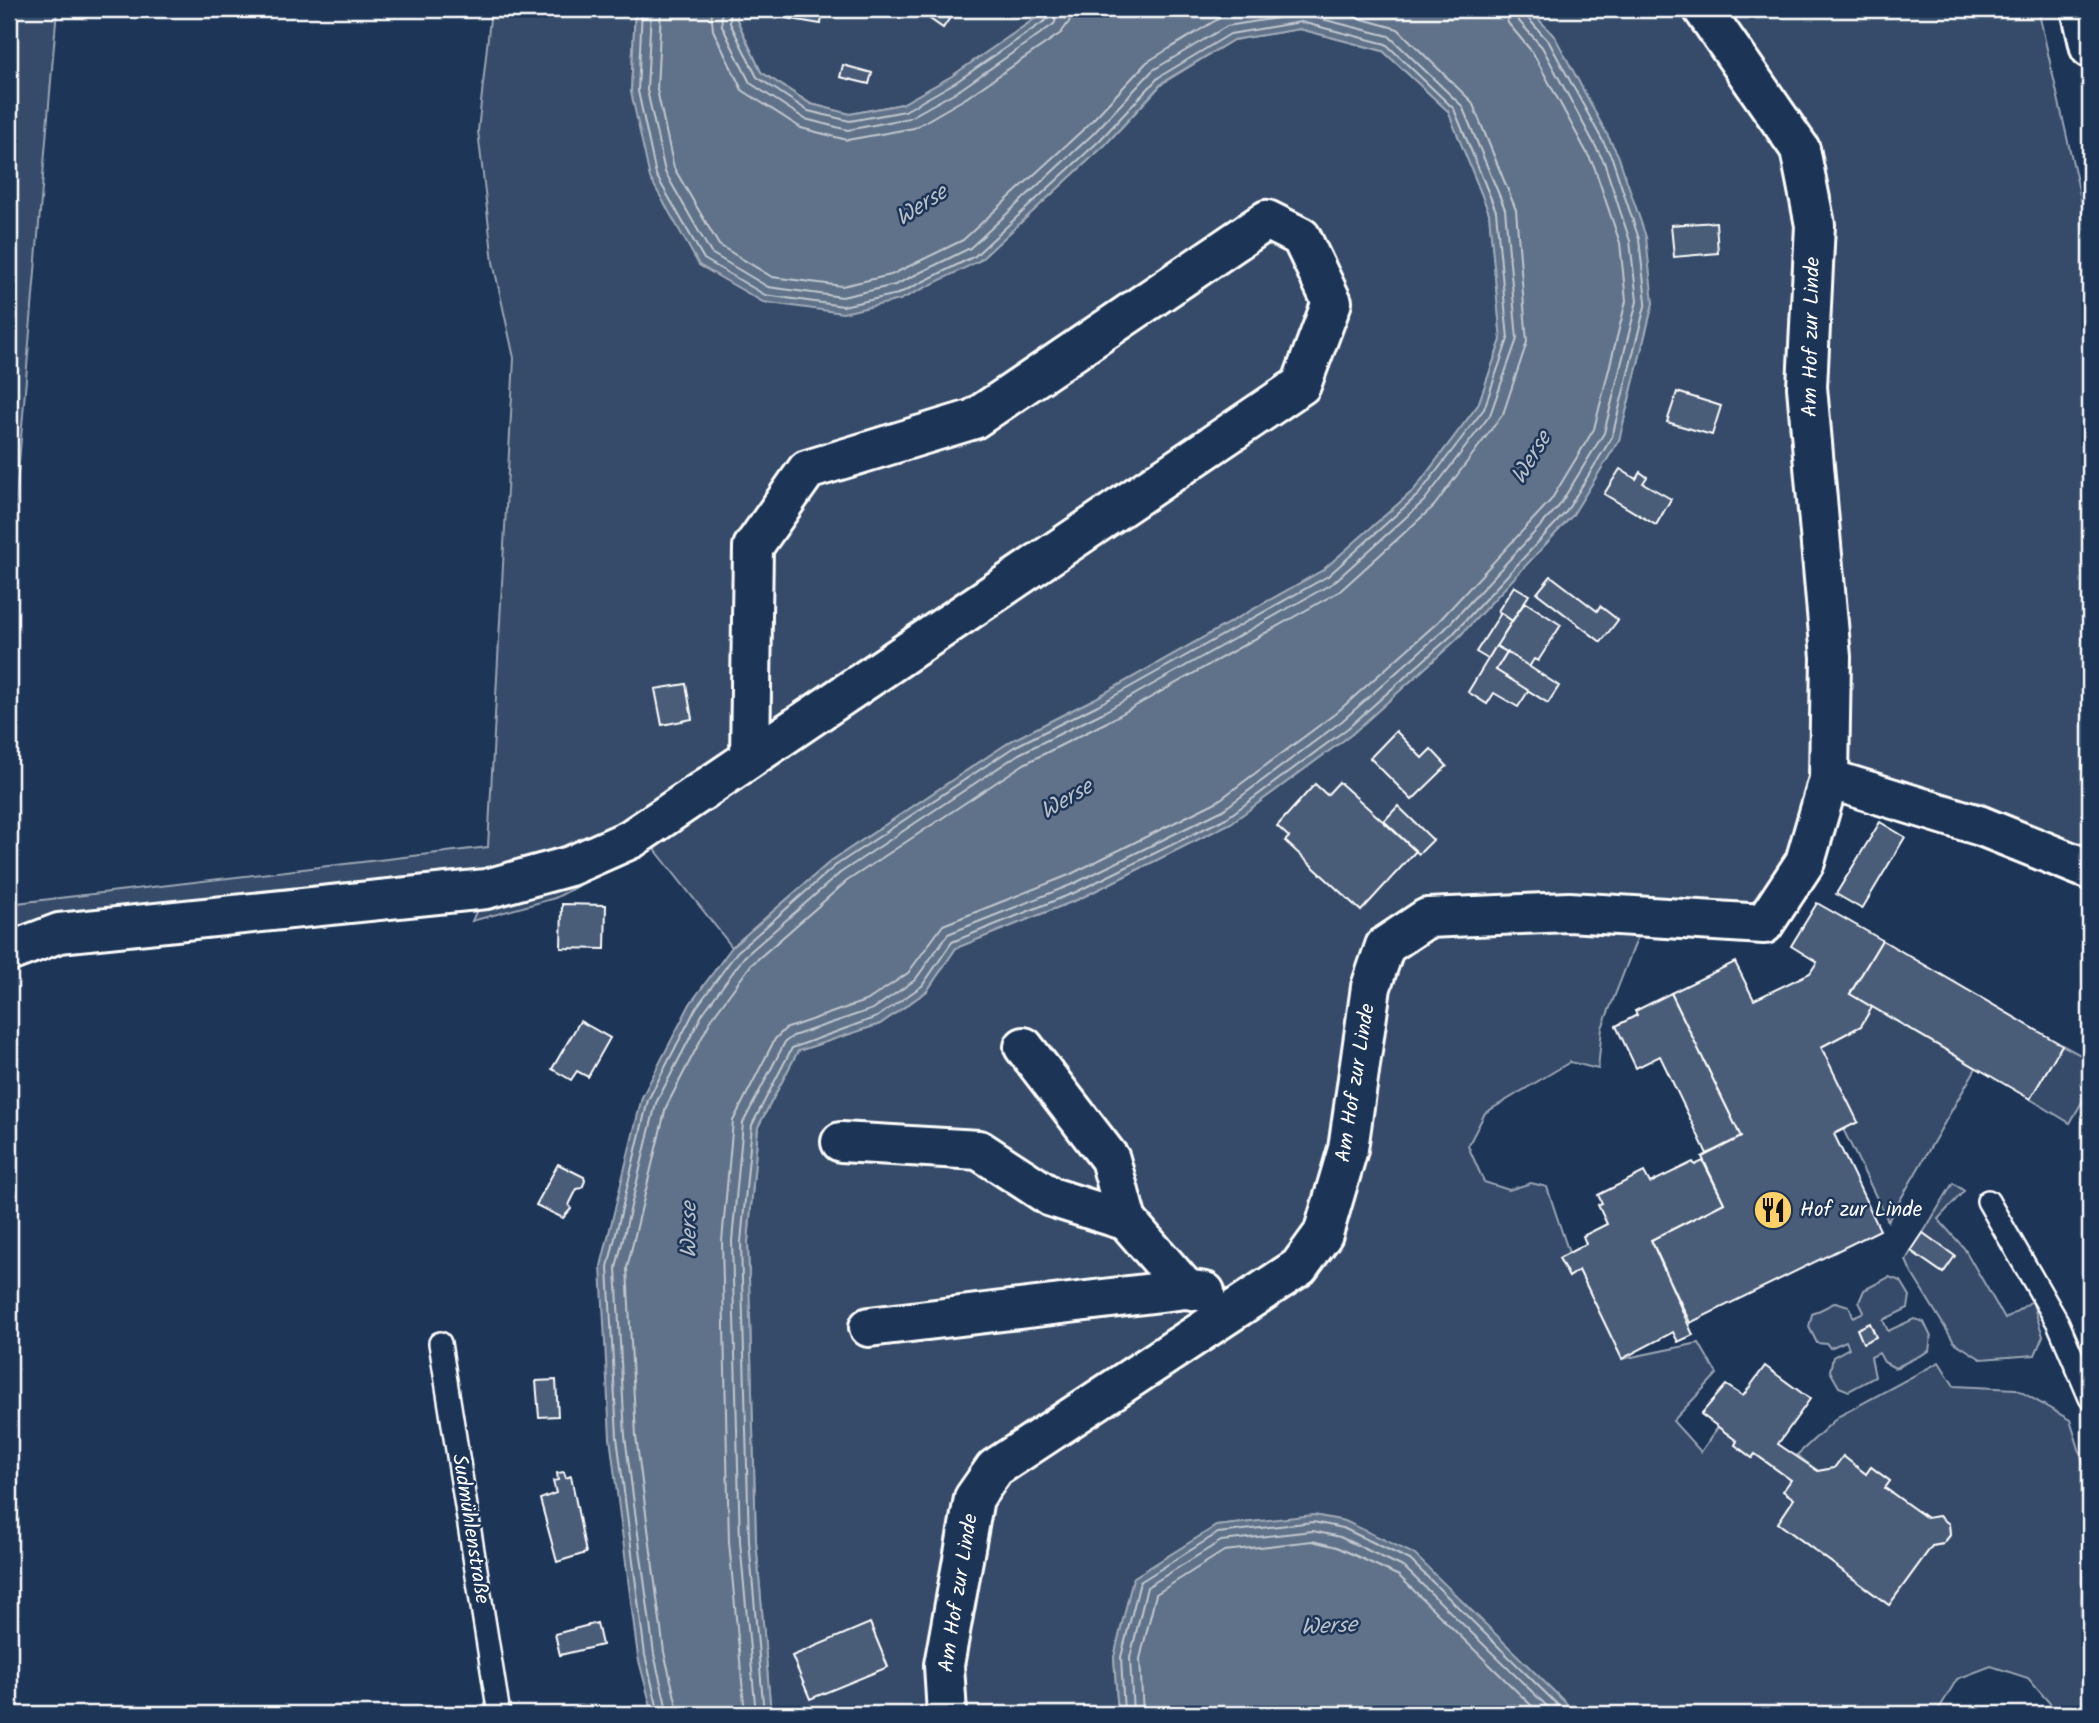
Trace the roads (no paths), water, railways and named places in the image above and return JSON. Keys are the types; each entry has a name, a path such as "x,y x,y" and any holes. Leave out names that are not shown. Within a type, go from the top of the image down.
{"street":[{"name":"Am Hof zur Linde","path":"947,1714 944,1665 974,1498 995,1468 1298,1267 1323,1234 1348,1149 1371,986 1385,946 1427,918 1569,912 1765,924 1805,862 1829,779 1831,657 1807,387 1815,225 1800,149 1703,9"},
{"path":"2081,9 2090,48"},
{"path":"9,952 59,933 498,886 570,866 632,839 1301,385 1332,302 1301,237 1267,220 974,419 807,470 752,547 750,758"},
{"path":"1829,779 1981,826 2090,870"},
{"path":"1024,1047 1110,1159 1127,1222 1186,1289"},
{"path":"841,1142 979,1150 1051,1197 1127,1222"},
{"path":"869,1327 1186,1289 1248,1300"}],"lane":[{"path":"1988,1201 2059,1323 2090,1398"},
{"name":"Sudmühlenstraße","path":"440,1343 499,1714"}],"water":[{"name":"Werse","path":"635,9 737,9 737,20 761,72 811,104 850,114 902,104 952,76 1049,9 1529,9 1555,37 1618,155 1646,237 1653,303 1619,440 1572,516 1456,640 1352,734 1231,823 1079,899 956,948 927,991 880,1024 798,1051 758,1127 748,1242 756,1541 771,1714 653,1714 638,1657 610,1438 601,1266 642,1097 690,1004 732,947 831,861 1011,741 1094,699 1323,570 1414,490 1478,405 1501,340 1489,213 1448,111 1383,51 1300,29 1233,40 1163,82 1105,145 979,261 900,300 843,313 763,302 699,265 650,178 631,92"},
{"name":"Werse","path":"1314,1515 1345,1521 1414,1554 1577,1714 1118,1714 1114,1657 1133,1578 1216,1526"}],"place":[{"name":"Hof zur Linde","path":"1773,1210"}]}
